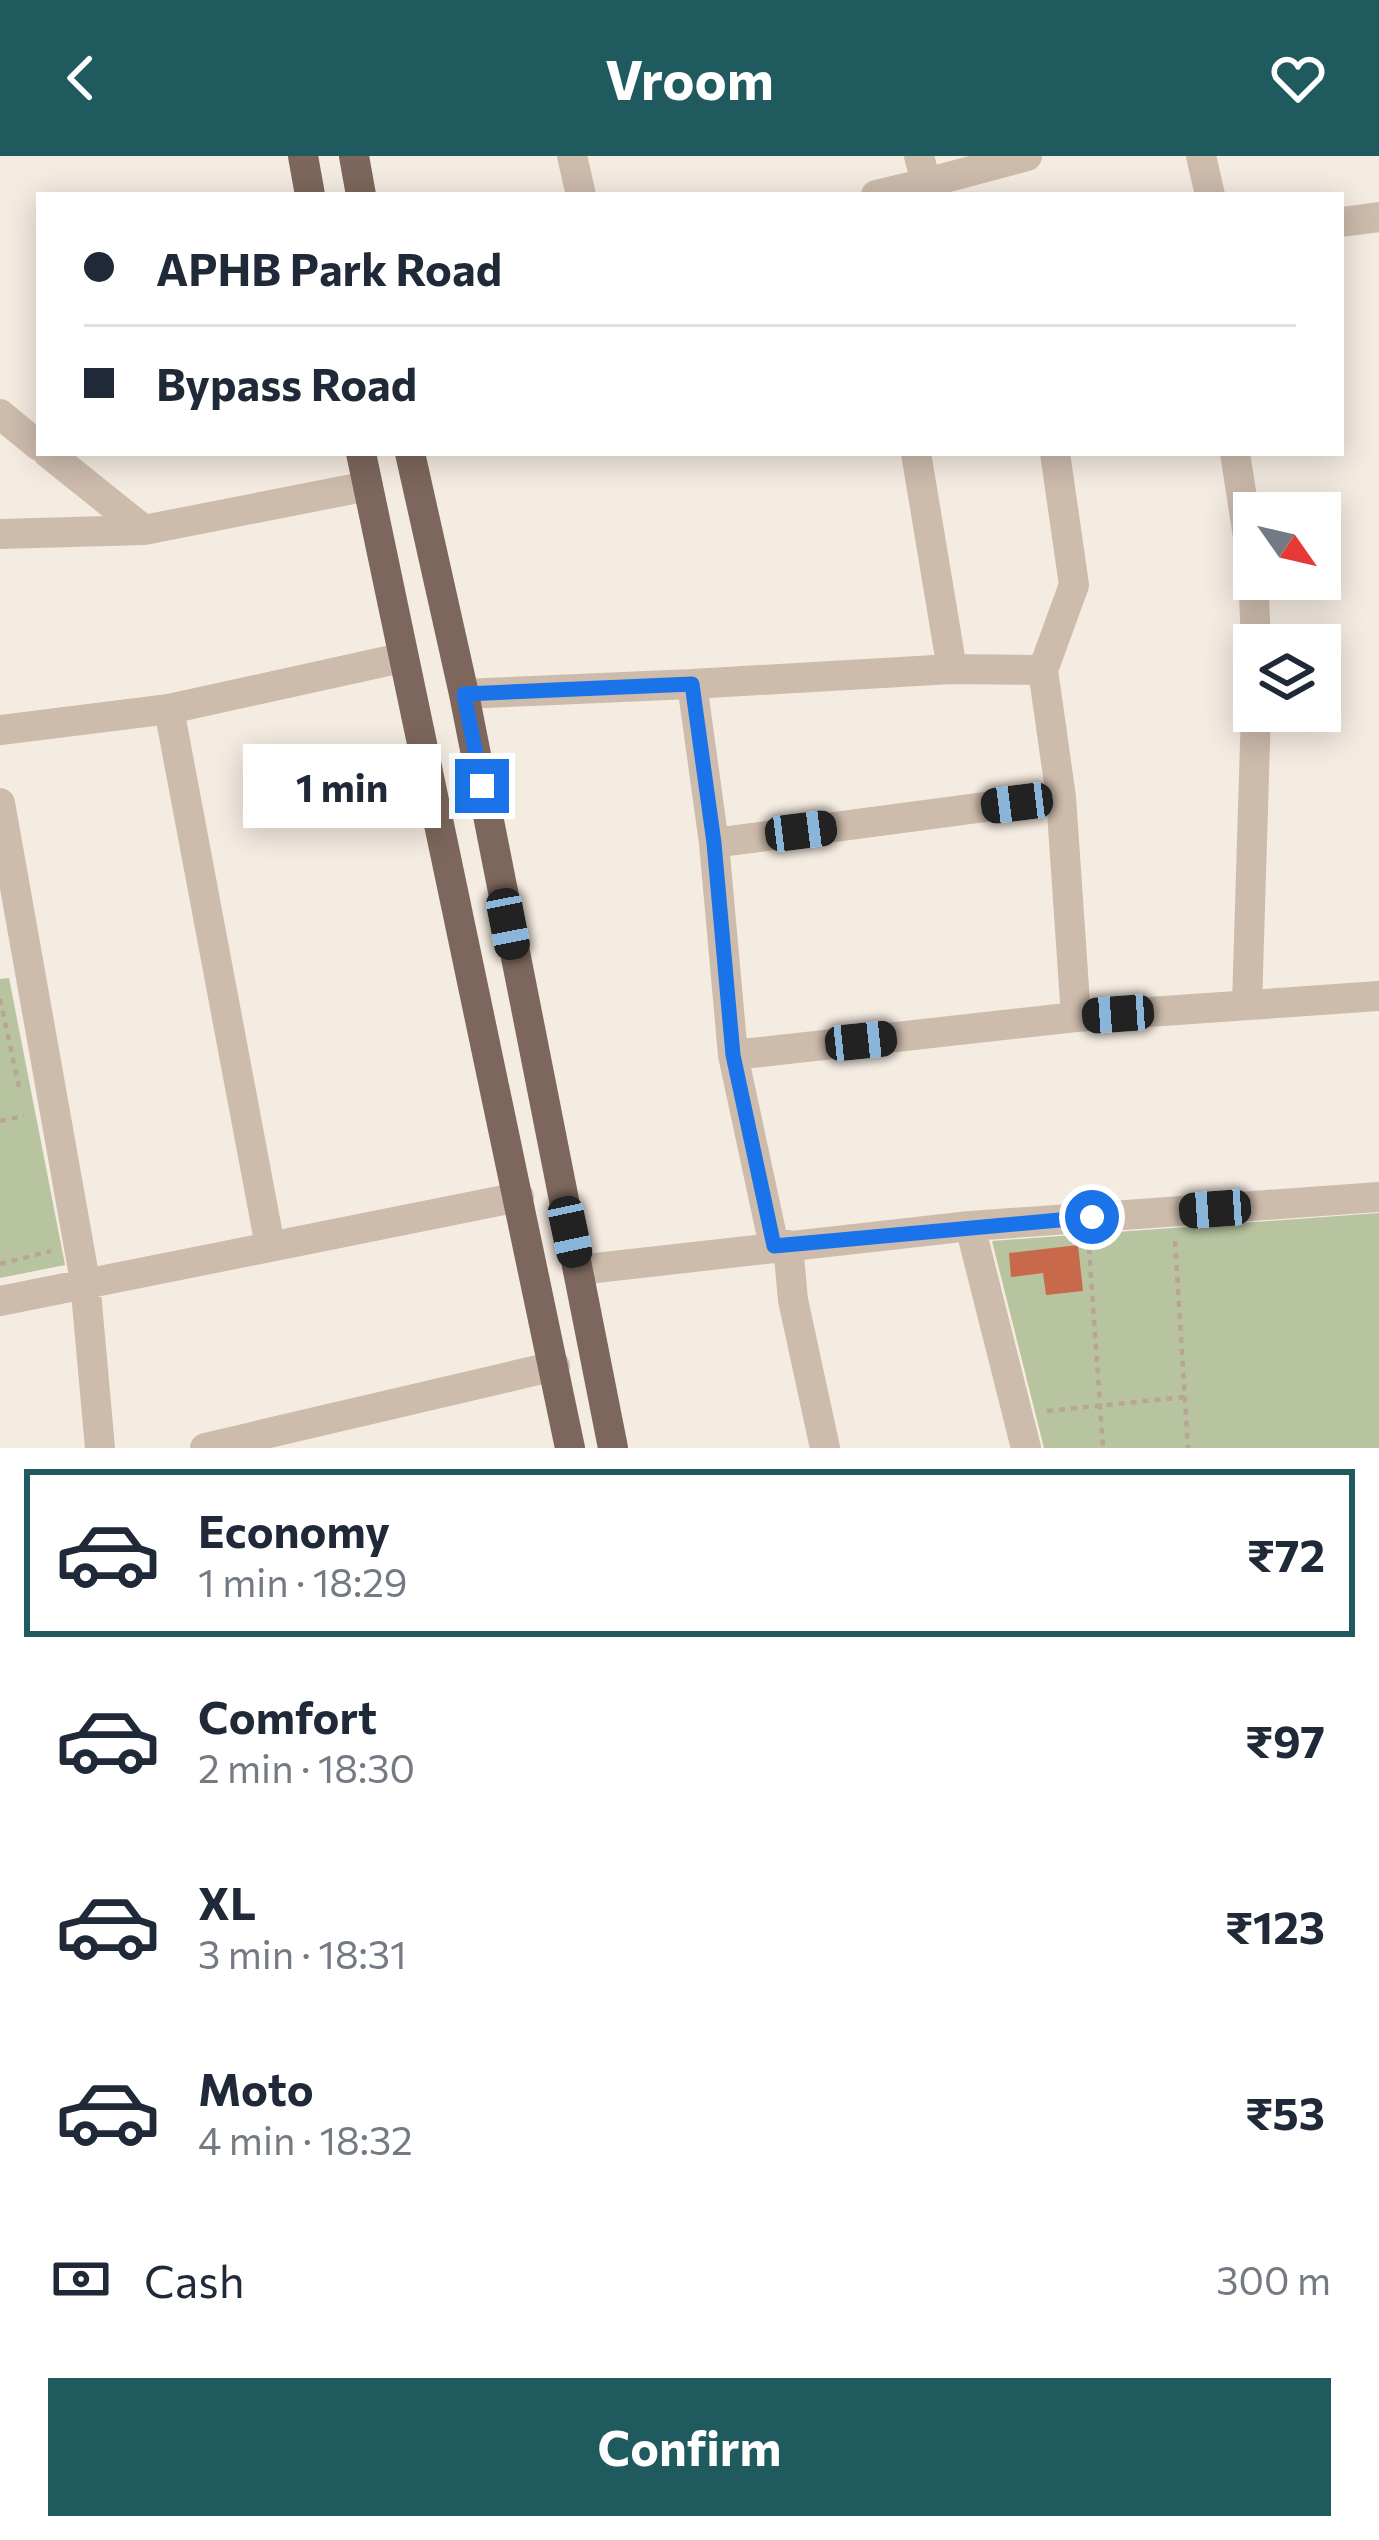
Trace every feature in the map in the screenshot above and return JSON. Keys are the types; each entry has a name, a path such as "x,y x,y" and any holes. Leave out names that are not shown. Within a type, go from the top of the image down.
{"main road":[{"path":"302,156 309,192"},
{"path":"354,156 360,192"},
{"path":"363,456 401,658 570,1448"},
{"path":"411,456 464,694 614,1448"}],"street":[{"path":"572,156 580,192"},
{"path":"884,192 924,178 1027,156"},
{"path":"1201,156 1209,192"},
{"path":"1344,222 1379,217"},
{"path":"0,414 36,444"},
{"path":"52,456 144,530"},
{"path":"916,456 952,669"},
{"path":"1055,456 1075,585 1043,670 1060,797 1076,1017"},
{"path":"1235,456 1253,569 1255,624"},
{"path":"0,534 144,530 368,486"},
{"path":"0,730 170,709 401,658"},
{"path":"464,694 952,669 1043,670"},
{"path":"692,684 714,843 733,1055 825,1448"},
{"path":"170,709 270,1246"},
{"path":"1247,1005 1255,732"},
{"path":"714,843 1060,797"},
{"path":"0,803 13,960 85,1281 100,1448"},
{"path":"733,1055 1076,1017 1379,996"},
{"path":"0,1301 519,1196"},
{"path":"578,1270 970,1226 1175,1225 1379,1197"},
{"path":"970,1226 1026,1448"},
{"path":"205,1448 555,1366"}],"path":[{"path":"0,1121 24,1116"},
{"path":"1154,1241 1175,1225"},
{"path":"1175,1225 1188,1448"},
{"path":"1103,1448 1088,1246 1110,1244"},
{"path":"0,1264 51,1253"},
{"path":"1017,1414 1185,1397"}],"green space":[{"path":"9,978 65,1265 0,1278 0,979"},
{"path":"1379,1213 1379,1448 1044,1448 992,1241"}],"building":[{"path":"1078,1245 1083,1291 1046,1295 1043,1273 1011,1277 1009,1253"}],"route":[{"path":"482,786 464,694 692,684 714,843 733,1055 774,1246 1092,1217"}]}
